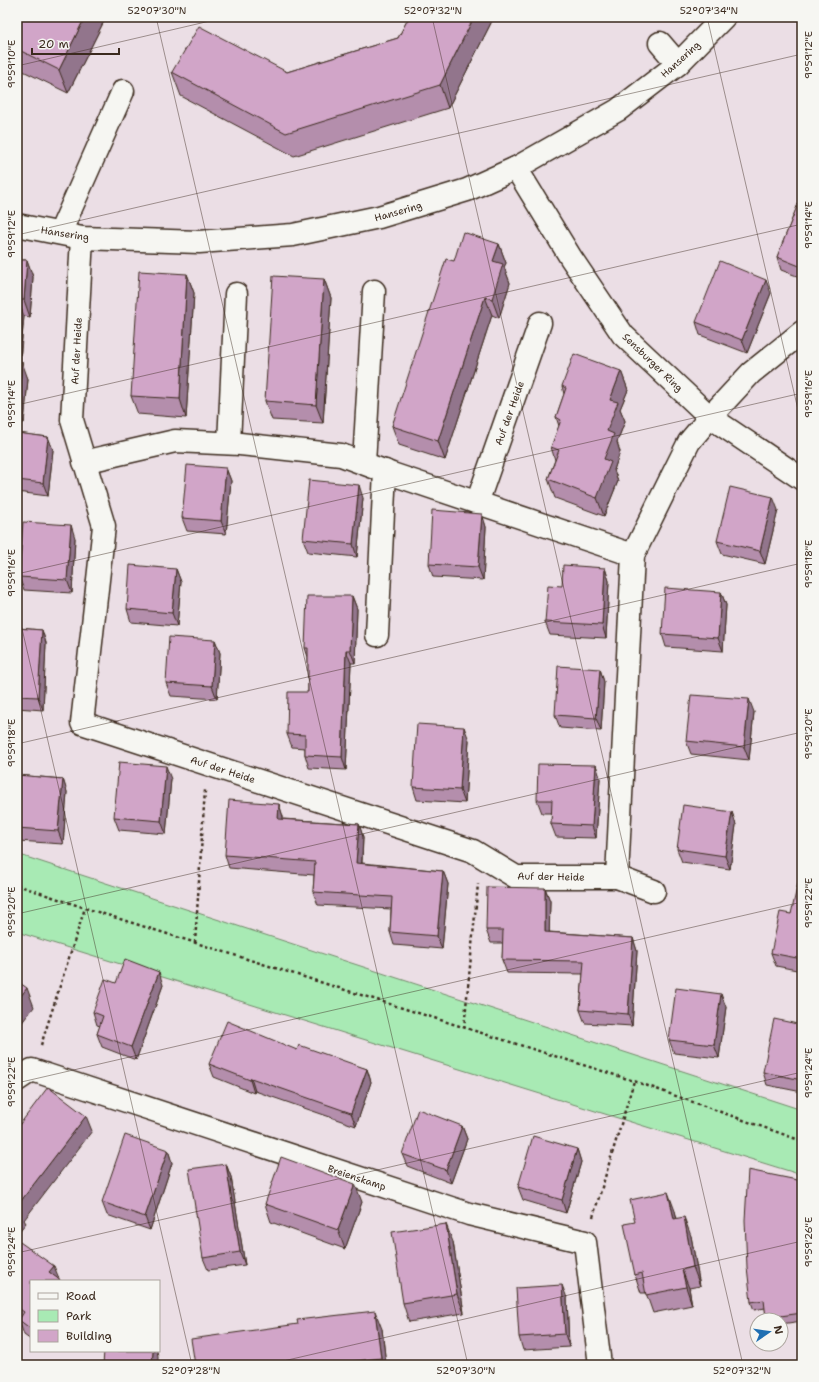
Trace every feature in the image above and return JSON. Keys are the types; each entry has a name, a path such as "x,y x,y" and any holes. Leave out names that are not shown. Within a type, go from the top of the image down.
{"street":[{"name":"Hansering","path":"17,225 82,238 199,242 293,235 380,217 467,190 516,168 618,110 678,64 724,17"},
{"path":"660,43 678,64"},
{"path":"60,234 123,91"},
{"name":"Sensburger Ring","path":"516,168 571,258 624,335 710,417 802,479"},
{"name":"Auf der Heide","path":"82,238 72,420 104,526 82,723 473,851 516,878 617,877 654,891"},
{"path":"364,463 374,292"},
{"path":"229,443 236,294"},
{"name":"Auf der Heide","path":"477,502 540,323"},
{"path":"617,877 633,555 689,442 751,373 802,332"},
{"path":"84,462 175,441 229,443 341,455 633,555"},
{"path":"377,635 385,471"},
{"name":"Breienskamp","path":"25,1075 469,1214 585,1242"},
{"path":"585,1242 600,1365"}],"path":[{"path":"195,943 207,764"},
{"path":"464,1028 481,856"},
{"path":"17,885 195,943 634,1081 802,1141"},
{"path":"25,1075 85,908"},
{"path":"585,1242 634,1081"}],"green space":[{"path":"17,854 802,1110 802,1175 17,932"}],"building":[{"path":"17,17 85,17 59,70 17,49"},
{"path":"409,17 474,17 440,85 286,133 172,72 199,26 287,72 398,38"},
{"path":"802,194 802,267 777,257"},
{"path":"463,232 499,244 493,261 503,264 492,299 485,297 438,441 392,426 446,259 454,261"},
{"path":"17,260 27,260 24,300 18,300 17,307"},
{"path":"720,261 766,280 742,340 696,322"},
{"path":"139,271 187,274 180,399 131,396"},
{"path":"273,276 324,279 316,405 265,401"},
{"path":"574,354 621,371 610,400 618,402 607,431 614,434 604,459 611,462 597,498 548,479 559,450 551,447 561,420 556,417 566,388 562,386"},
{"path":"17,362 22,362 18,407 17,407"},
{"path":"17,433 48,437 43,483 17,480"},
{"path":"187,465 226,468 221,521 182,518"},
{"path":"309,480 359,485 353,544 303,539"},
{"path":"730,487 773,497 760,551 717,541"},
{"path":"432,510 482,514 478,567 429,564"},
{"path":"23,522 71,525 67,580 19,577"},
{"path":"130,565 176,569 172,613 127,609"},
{"path":"563,565 605,568 602,625 545,622 548,585 562,586"},
{"path":"665,588 721,592 718,638 662,634"},
{"path":"307,596 352,596 350,650 346,650 342,757 305,755 305,735 287,734 288,692 308,692 308,648 305,648"},
{"path":"17,628 42,630 38,697 17,696"},
{"path":"169,637 215,640 212,686 166,683"},
{"path":"558,666 600,669 596,718 555,715"},
{"path":"691,695 749,699 744,747 686,741"},
{"path":"417,724 464,727 460,790 413,787"},
{"path":"119,762 166,766 161,821 114,817"},
{"path":"538,764 596,765 592,826 551,824 552,800 537,800"},
{"path":"17,775 63,779 58,831 17,828"},
{"path":"229,800 279,804 278,819 359,824 356,863 443,871 437,936 390,932 392,897 313,892 315,862 225,855"},
{"path":"683,805 732,812 725,856 677,849"},
{"path":"798,883 802,884 802,959 771,953 780,912 791,914"},
{"path":"487,887 545,888 545,932 633,938 628,1014 580,1010 584,961 502,960 503,930 486,930"},
{"path":"125,959 159,972 131,1047 97,1034 103,1016 93,1012 105,979 116,983"},
{"path":"17,981 27,988 17,1001"},
{"path":"676,988 721,994 714,1045 669,1040"},
{"path":"774,1019 802,1025 802,1080 763,1072"},
{"path":"227,1021 297,1050 299,1045 367,1069 351,1113 251,1078 250,1080 209,1064"},
{"path":"48,1087 86,1116 17,1206 17,1128"},
{"path":"418,1109 462,1126 446,1170 402,1154"},
{"path":"125,1135 168,1150 145,1217 102,1202"},
{"path":"533,1136 577,1149 562,1200 518,1187"},
{"path":"281,1157 355,1184 338,1230 265,1204"},
{"path":"226,1164 240,1252 203,1258 189,1169"},
{"path":"748,1170 802,1181 802,1313 789,1315 789,1312 765,1312 764,1300 751,1302 747,1267 745,1220"},
{"path":"668,1192 674,1219 684,1217 693,1267 682,1270 686,1287 646,1295 642,1273 635,1275 624,1224 635,1222 630,1200"},
{"path":"446,1224 457,1294 403,1303 392,1232"},
{"path":"17,1240 54,1266 49,1272 60,1280 30,1280 30,1328 19,1320 24,1312 17,1307"},
{"path":"562,1285 565,1334 519,1337 516,1288"},
{"path":"375,1311 381,1358 340,1363 340,1365 195,1365 191,1339 298,1324 297,1320"},
{"path":"104,1352 153,1352 152,1365 103,1365"}]}
